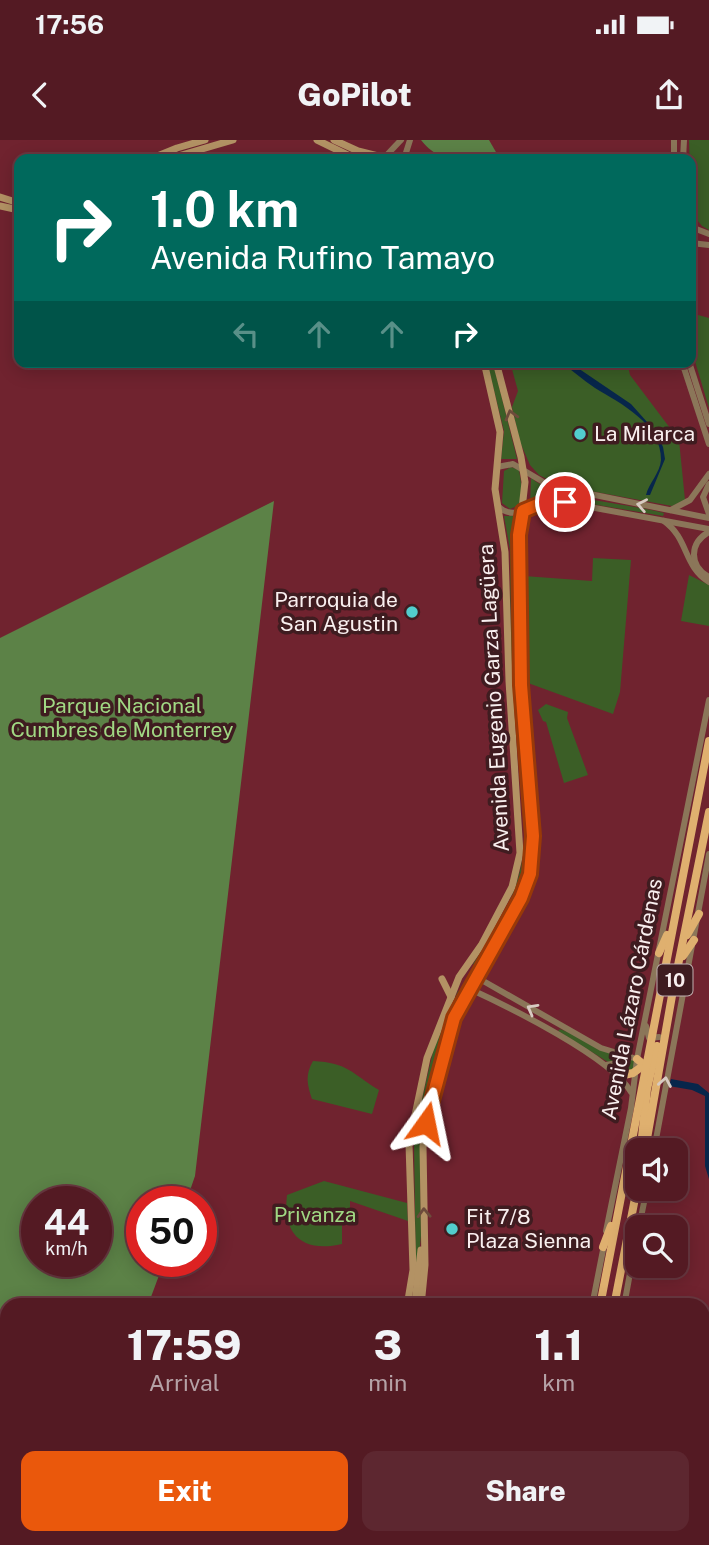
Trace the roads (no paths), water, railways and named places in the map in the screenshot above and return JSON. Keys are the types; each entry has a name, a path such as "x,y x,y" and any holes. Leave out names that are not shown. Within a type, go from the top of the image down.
{"highway":[{"name":"Avenida Lázaro Cárdenas","path":"602,1298 709,741"},
{"path":"691,794 691,826"},
{"name":"Avenida Lázaro Cárdenas","path":"644,1138 709,811"},
{"path":"683,944 699,914"},
{"path":"659,953 673,919"},
{"path":"679,961 694,940"},
{"path":"643,1138 651,1074 667,1000 673,989"},
{"path":"619,1076 640,1068 655,1056"},
{"path":"637,1059 648,1090"},
{"path":"640,1068 651,1074"},
{"path":"603,1247 618,1197 624,1187"},
{"path":"616,1298 634,1201"}],"main road":[{"path":"178,154 205,140"},
{"path":"168,154 233,140"},
{"path":"317,140 346,154"},
{"path":"334,140 364,154"},
{"name":"Avenida Eugenio Garza Lagüera","path":"410,1298 413,1261 408,1161 410,1136 427,1058 457,982 505,901 517,875 520,844 509,681 505,552 495,489 500,432 485,368"},
{"name":"Avenida Eugenio Garza Lagüera","path":"425,1240 423,1138 439,1066 454,1018 527,883 533,849 521,685 519,545 524,468 498,368"},
{"path":"505,901 514,909"},
{"path":"498,913 508,920"},
{"path":"442,979 451,998"},
{"path":"457,982 470,991"},
{"path":"445,1010 450,1011 454,1018"},
{"path":"415,1298 421,1247 425,1240"},
{"path":"421,1298 425,1240"}],"street":[{"path":"389,154 401,140"},
{"path":"705,244 706,233"},
{"path":"683,368 708,441"},
{"path":"691,368 709,424"},
{"path":"497,467 513,464 524,468 545,484 567,490 709,516 703,500 709,484"},
{"path":"671,510 690,500 709,474"},
{"path":"565,502 567,490"},
{"path":"498,506 508,513 523,511 547,501 565,502 709,530"},
{"path":"663,520 683,541 693,569 709,582"},
{"path":"709,530 697,542 693,555 698,569 709,577"},
{"name":"Avenida Lázaro Cárdenas","path":"593,1298 631,1108 631,1092 640,1068 637,1059 709,700"},
{"path":"656,1138 709,855"},
{"path":"478,978 614,1053 637,1059"},
{"path":"470,991 487,997 604,1065 619,1076 631,1092"},
{"path":"487,997 492,992 511,997"},
{"path":"646,1017 648,1037 653,1040 659,1037"},
{"path":"552,1033 557,1027 566,1028"},
{"path":"604,1065 617,1063 614,1053"},
{"path":"631,1108 640,1105 645,1114"},
{"path":"625,1298 629,1278"}],"water":[{"path":"568,368 578,368 631,404 656,432 665,459 650,495 646,495 661,460 655,436 638,416"},
{"path":"671,1079 698,1084 709,1093 709,1179 705,1166 705,1096 692,1090 669,1086"}],"place":[{"name":"La Milarca","path":"580,434"},
{"name":"Parroquia de San Agustin","path":"412,612"},
{"name":"Fit 7/8 Plaza Sienna","path":"452,1229"}],"park label":[{"name":"Parque Nacional Cumbres de Monterrey","path":"122,718"},
{"name":"Privanza","path":"315,1215"}]}
